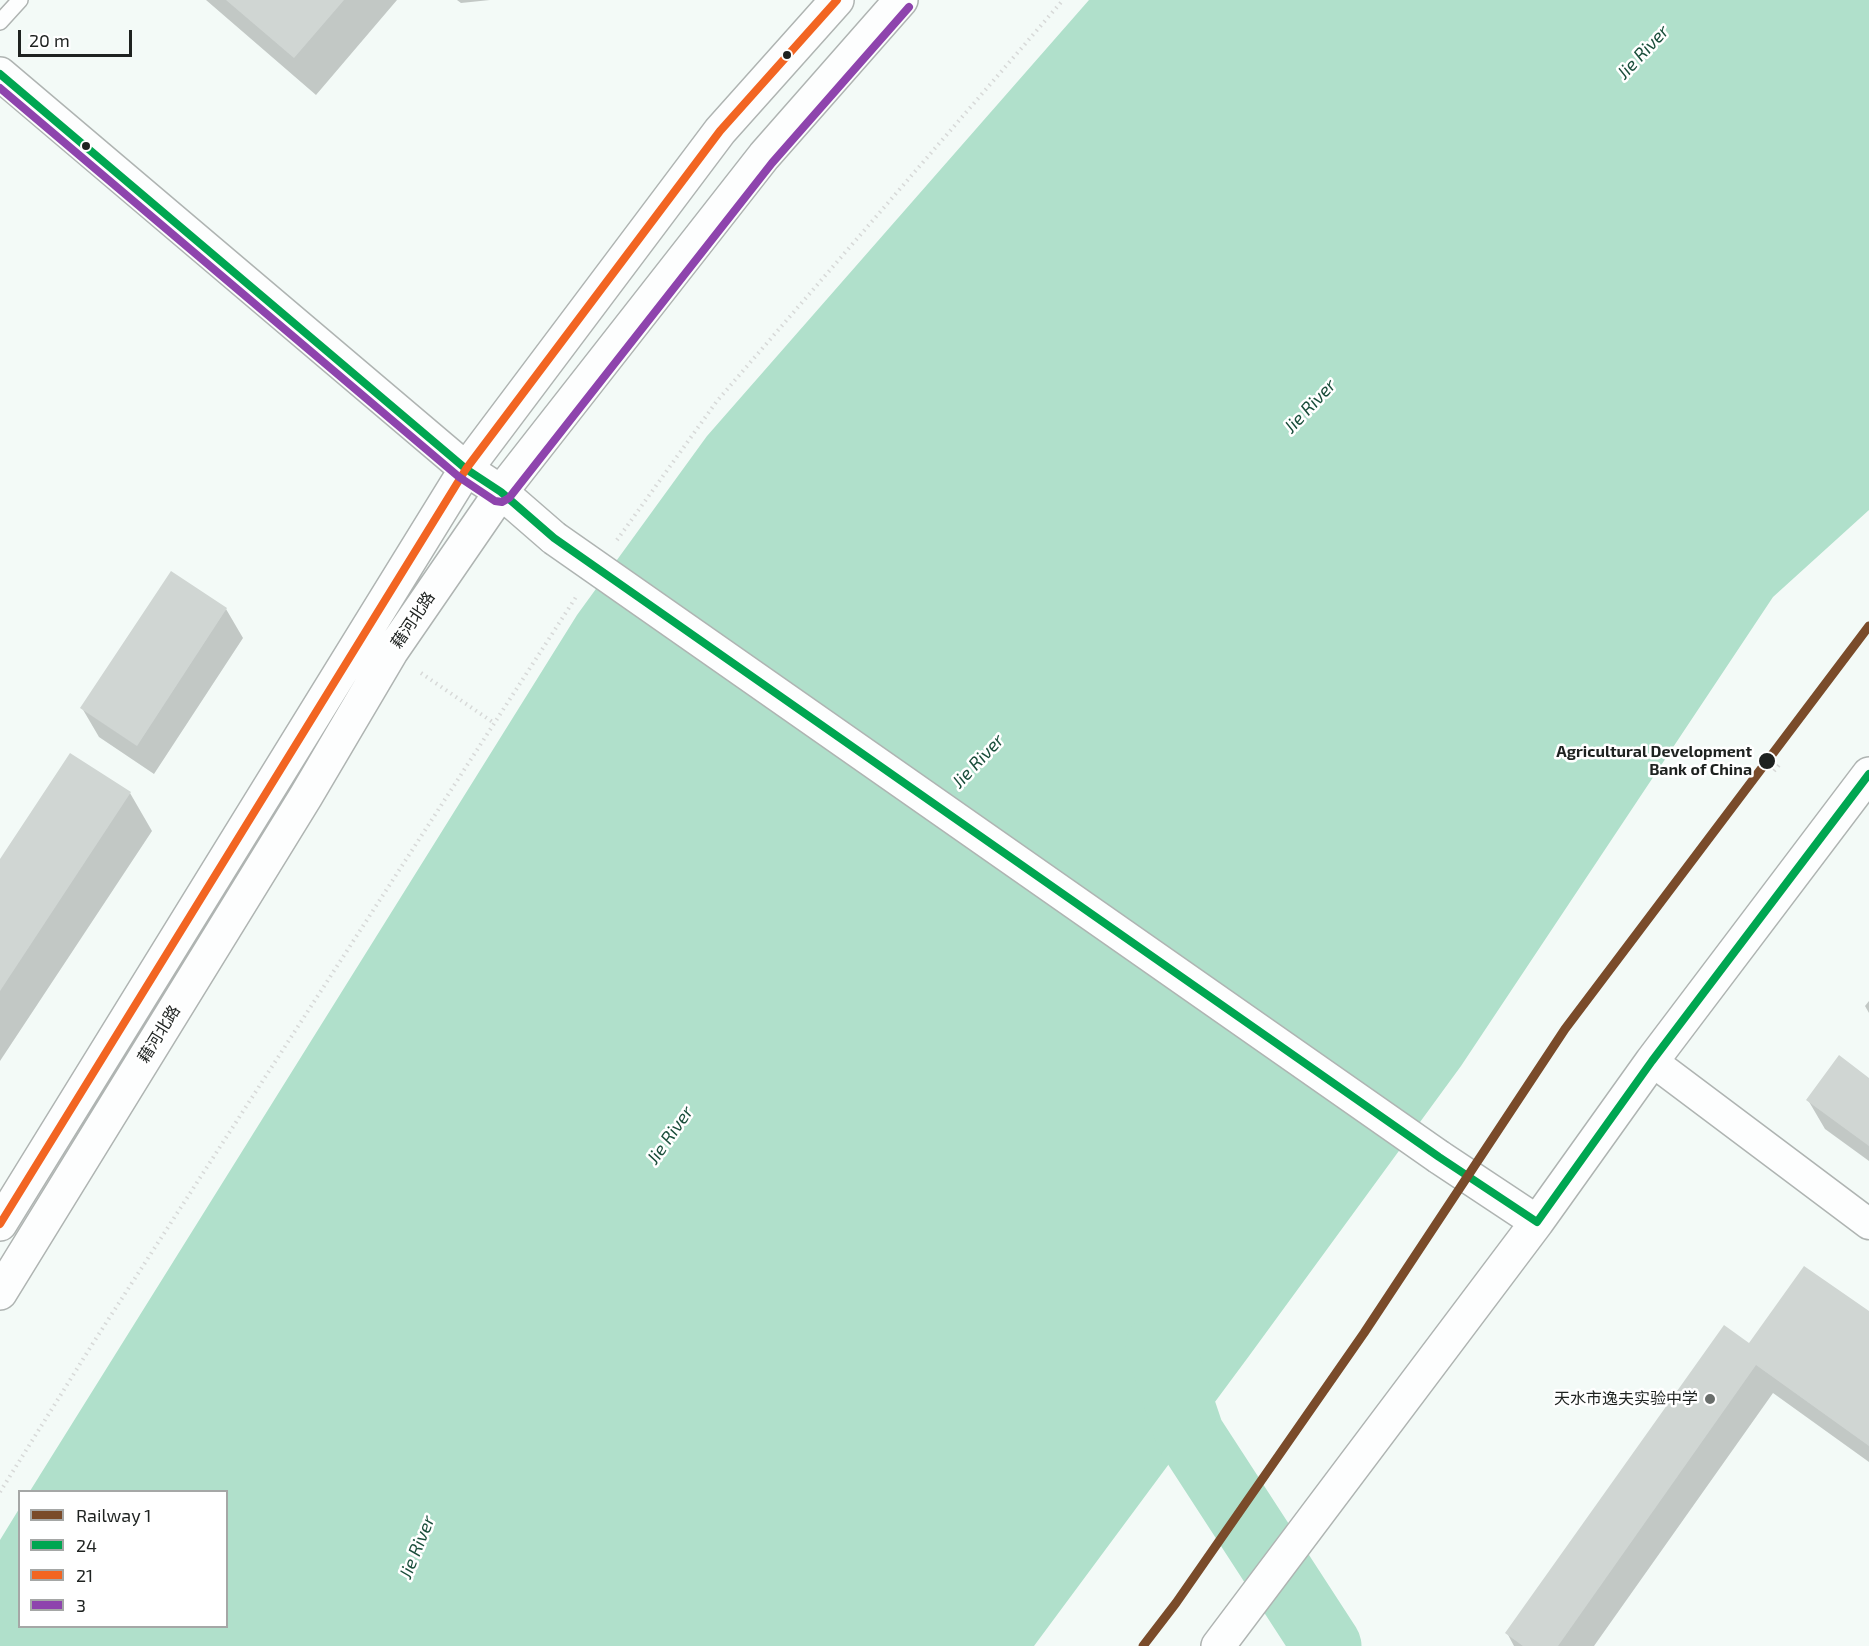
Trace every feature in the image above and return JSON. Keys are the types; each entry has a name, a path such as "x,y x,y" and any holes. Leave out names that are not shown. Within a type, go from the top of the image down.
{"main road":[{"name":"藉河北路","path":"0,1224 466,469 720,131 837,0"},
{"name":"藉河北路","path":"0,1293 306,796 391,652 501,492 764,156 902,0"},
{"path":"0,74 466,469 501,492 554,538 1439,1157 1537,1222"},
{"path":"1226,1634 1537,1222 1652,1061 1869,774"}],"street":[{"path":"1652,1061 1869,1224"}],"lane":[{"path":"0,22 20,0"}],"path":[{"path":"614,544 717,400 1063,0"},
{"path":"0,1492 95,1340 580,592"},
{"path":"391,652 494,723"},
{"path":"1774,771 1780,764"}],"water":[{"name":"Jie River","path":"1089,0 1869,0 1869,510 1773,597 1461,1066 1034,1646 0,1646 0,1540 18,1511 18,1628 228,1628 228,1490 31,1490 577,615 707,436"}],"building":[{"path":"226,0 344,0 294,58"},
{"path":"171,571 227,608 137,746 80,708"},
{"path":"70,753 131,792 0,991 0,859"},
{"path":"1839,1055 1869,1078 1869,1146 1806,1100"},
{"path":"1804,1266 1869,1311 1869,1446 1756,1365 1558,1646 1523,1646 1505,1633 1724,1325 1749,1343"}],"waterway":[{"path":"1160,1346 1190,1435 1327,1646"}],"rail line":[{"name":"1","path":"1143,1646 1176,1603 1364,1333 1565,1029 1869,626"}],"transit line":[{"name":"21","path":"0,1224 466,469 720,131 837,0"},
{"name":"3","path":"0,88 459,477 495,501 502,502 509,498 772,163 909,7"},
{"name":"24","path":"0,74 466,469 501,492 554,538 1439,1157 1537,1222 1652,1061 1869,774"}],"place":[{"name":"Agricultural Development Bank of China","path":"1767,761"},
{"name":"天水市逸夫实验中学","path":"1710,1399"}]}
